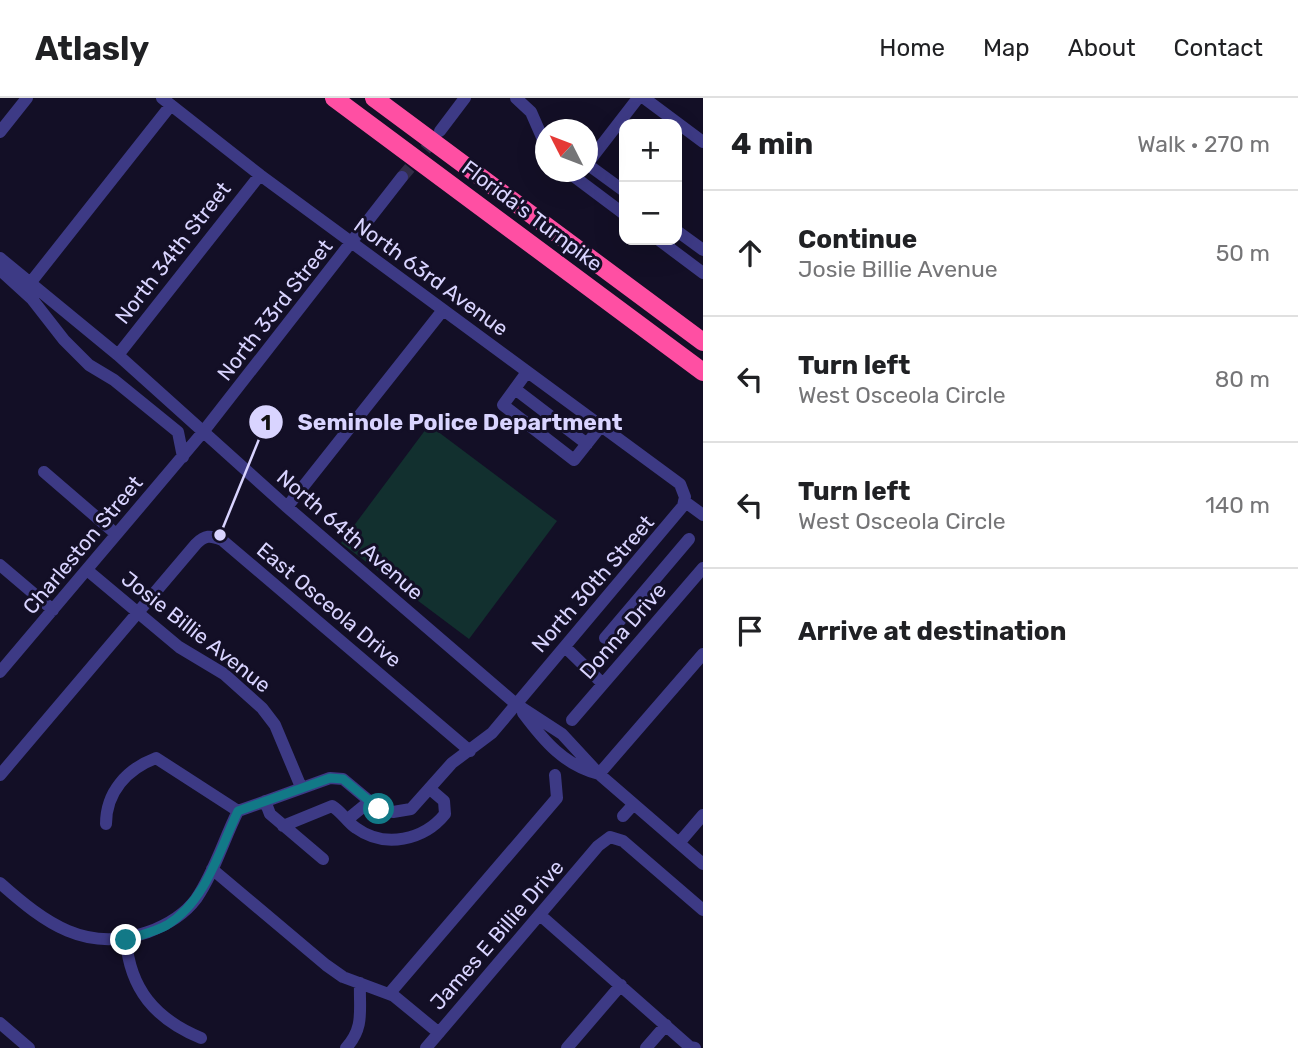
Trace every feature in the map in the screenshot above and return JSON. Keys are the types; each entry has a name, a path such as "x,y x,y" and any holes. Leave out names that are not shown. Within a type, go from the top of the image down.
{"highway":[{"name":"Florida's Turnpike","path":"334,98 703,372"},
{"name":"Florida's Turnpike","path":"374,98 703,342"}],"street":[{"path":"0,132 27,98"},
{"path":"440,131 465,98"},
{"path":"516,98 535,119"},
{"path":"598,150 638,98"},
{"path":"644,98 703,142"},
{"path":"30,282 167,101"},
{"name":"North 63rd Avenue","path":"167,101 352,243 680,484 684,501"},
{"path":"598,172 619,187"},
{"name":"North 34th Street","path":"118,355 260,174"},
{"name":"North 33rd Street","path":"199,438 402,177"},
{"path":"581,182 619,210"},
{"path":"682,235 703,250"},
{"path":"666,245 703,273"},
{"name":"North 64th Avenue","path":"0,258 118,355 199,438 287,507 516,704 545,742 578,769 599,775 703,864"},
{"path":"0,270 32,299 64,340 89,365 114,380 178,432 183,457"},
{"path":"287,507 443,310"},
{"path":"527,372 503,405 575,460 601,426"},
{"path":"515,389 587,444"},
{"name":"Charleston Street","path":"0,672 199,438"},
{"path":"44,472 116,534"},
{"path":"684,501 703,515"},
{"name":"North 30th Street","path":"516,704 673,520 684,501"},
{"name":"East Osceola Drive","path":"137,612 195,544 203,537 212,535 222,540 470,751"},
{"path":"605,638 690,539"},
{"path":"0,565 53,610"},
{"name":"Donna Drive","path":"572,720 703,568"},
{"name":"Josie Billie Avenue","path":"87,570 179,647 225,674 262,708 275,725 301,787"},
{"path":"625,576 644,592"},
{"path":"0,775 137,612"},
{"path":"565,647 603,684"},
{"path":"599,775 703,654"},
{"path":"0,883 37,916 65,931 92,938 126,940 164,926 183,914 197,898 238,811 330,778 343,779 379,809 393,812 411,809 452,764 492,733 516,704"},
{"path":"106,824 106,803 113,793 139,765 156,758 238,811"},
{"path":"389,994 557,798 555,775"},
{"path":"283,826 332,806 355,828 378,838 409,839 437,823 445,814 444,801 430,789"},
{"path":"265,801 270,814 323,859"},
{"path":"348,819 370,801"},
{"path":"623,816 633,805"},
{"path":"679,844 703,815"},
{"name":"James E Billie Drive","path":"426,1048 598,846 610,837 623,841 703,910"},
{"path":"212,869 326,965 360,983 389,994 439,1033"},
{"path":"540,915 695,1048"},
{"path":"126,940 135,984 152,1005 183,1031 201,1038"},
{"path":"346,1048 356,1037 362,1022 360,983"},
{"path":"567,1048 621,985"},
{"path":"0,1023 29,1048"},
{"path":"646,1048 666,1025"}],"green space":[{"path":"429,425 557,521 469,639 341,543"}],"tunnel":[{"path":"402,177 436,137"}],"place":[{"name":"Seminole Police Department","path":"220,535"}],"route":[{"path":"126,940 164,926 183,914 197,898 238,811 330,778 343,779 379,809"}]}
